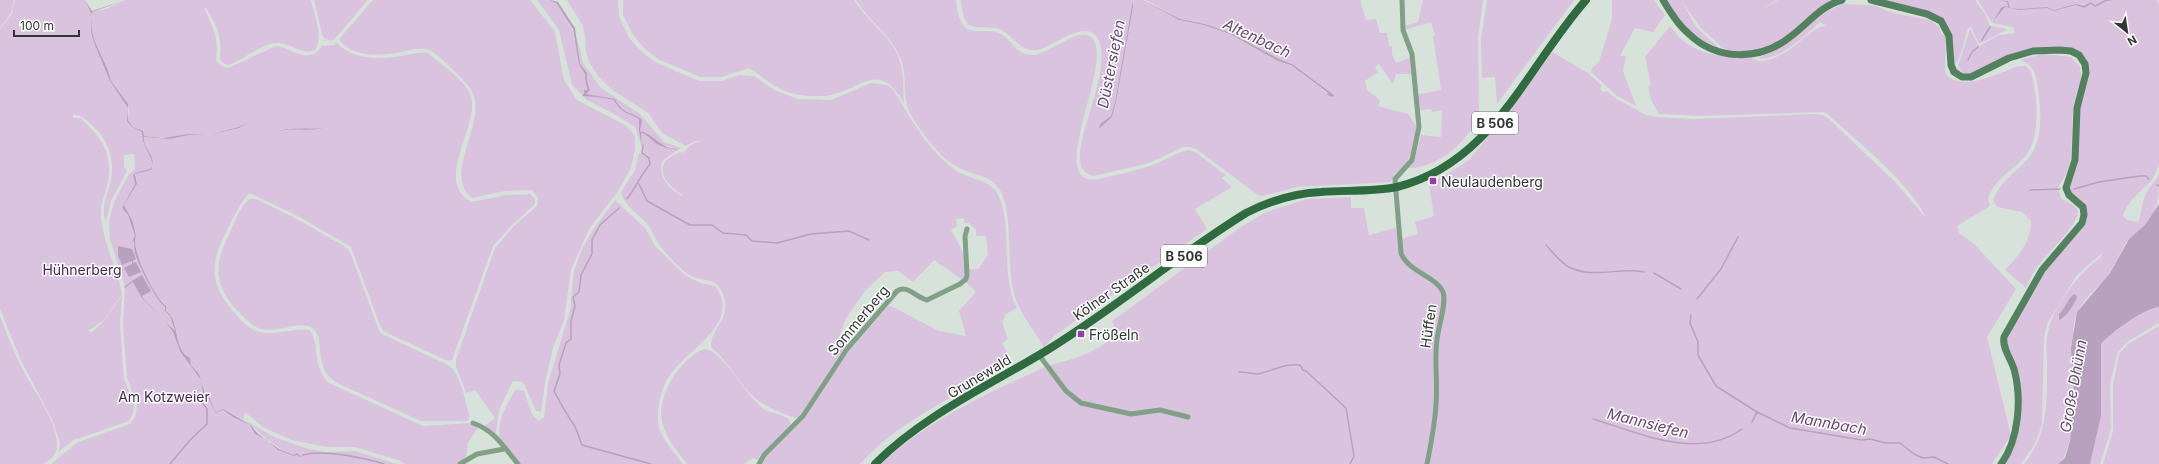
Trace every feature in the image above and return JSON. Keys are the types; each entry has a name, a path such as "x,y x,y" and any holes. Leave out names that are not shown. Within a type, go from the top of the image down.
{"main road":[{"name":"B 506","path":"1394,187 1430,176 1463,155 1493,125 1586,0"},
{"path":"1663,0 1682,28 1698,42 1717,51 1738,55 1759,53 1776,46 1789,38 1823,8 1842,0"},
{"path":"1871,0 1927,14 1941,21 1949,36 1951,65 1954,72 1960,77 1970,77 2009,58 2039,50 2074,52 2081,57 2086,66 2086,73 2077,108 2075,160 2066,188 2069,195 2082,205 2084,217 2078,228 2039,274 2004,338 2004,346 2014,372 2017,409 2013,440 2001,464"},
{"name":"Kölner Straße","path":"1044,352 1246,213 1264,204 1301,194 1364,191 1394,187"},
{"name":"Grunewald","path":"875,464 900,442 926,423 1044,352"}],"street":[{"path":"1394,187 1395,179 1404,170 1415,153 1419,127 1412,54 1402,30 1402,0"},
{"path":"1404,170 1410,173"},
{"name":"Hüffen","path":"1394,187 1403,258 1438,286 1442,291 1444,298 1436,341 1436,403 1427,464"},
{"name":"Sommerberg","path":"759,464 764,455 803,416 847,349 897,291 903,288 907,289 927,300 964,282 967,275 965,236 967,229"},
{"path":"1044,352 1066,391 1081,403 1131,414 1160,410 1188,417"},
{"path":"473,423 484,427 497,436 504,449 518,464"},
{"path":"460,464 477,454 504,449"}],"green space":[{"path":"0,0 14,0 11,13 0,28"},
{"name":"Hühnerberg","path":"15,0 85,0 92,15 91,32 94,43 110,81 128,108 127,121 132,127 142,132 143,142 153,165 150,169 133,175 135,184 122,208 129,217 135,236 130,241 133,240 141,269 155,295 165,307 165,311 170,316 175,330 143,298 133,280 125,286 110,240 109,221 114,202 129,174 135,169 134,154 124,155 124,167 127,171 111,201 106,222 104,217 104,206 112,173 111,158 107,144 99,132 87,121 82,117 73,115 73,118 80,118 95,133 105,148 108,156 109,176 101,207 102,224 122,294 104,320 88,331 92,332 104,321 122,295 120,325 124,379 134,404 133,414 129,421 77,439 76,438 58,452 60,444 53,421 21,361 0,309 0,29 12,14"},
{"name":"Am Kotzweier","path":"126,0 311,0 319,39 315,50 300,50 281,43 269,44 228,65 223,63 220,59 220,39 211,16 204,7 216,38 216,60 221,66 228,68 276,46 306,56 317,52 322,46 335,45 336,42 348,52 370,58 428,53 464,84 471,96 472,108 457,167 456,180 460,192 471,202 506,195 530,194 535,199 535,204 513,224 493,246 452,360 448,361 385,332 381,328 351,247 296,215 249,193 229,225 215,262 215,272 219,291 225,301 241,320 251,329 265,333 305,329 310,330 315,343 320,370 329,383 423,426 471,423 479,426 468,443 466,458 458,464 405,464 401,461 355,447 327,447 291,440 263,427 245,412 243,419 274,437 309,449 326,452 355,451 397,464 51,464 78,442 130,424 136,415 137,404 127,378 123,325 125,287 133,282 142,298 165,321 173,332 182,351 174,321 166,311 166,306 150,284 140,261 135,242 136,236 133,222 124,205 137,184 136,173 151,170 153,165 143,137 170,139 189,135 214,134 189,134 170,138 143,136 143,131 133,127 128,120 129,108 111,81 92,31 92,12 106,9","holes":["185,354 190,358 192,367 197,374 190,365","201,381 205,393 208,395 214,408 207,396 203,393","223,409 247,422 281,449 294,455 297,453 300,456 303,455 300,457 297,454 294,456 287,453 270,443 244,422 223,410 217,413 216,412"]},
{"path":"314,0 368,0 334,40 331,41 324,38 322,34"},
{"path":"373,0 530,0 555,32 564,80 577,100 625,125 635,135 635,149 631,168 616,194 589,229 571,270 564,320 553,348 545,383 541,412 536,411 523,382 513,381 499,410 496,433 485,426 495,418 475,390 466,393 456,366 456,360 495,248 514,226 537,206 538,198 532,190 505,191 472,198 464,187 461,174 475,113 475,99 466,83 433,52 429,50 415,49 377,55 360,53 346,47 340,41 340,38"},
{"path":"537,0 553,0 559,6 571,27 580,59 577,37 583,63 601,88 640,114 664,142 681,148 663,160 661,171 668,186 682,196 683,195 664,177 663,167 666,160 670,157 681,152 684,153 687,148 703,141 695,141 686,146 663,134 648,113 611,89 599,77 590,64 586,52 585,35 582,24 567,0 618,0 619,16 629,38 641,51 655,62 699,81 722,81 739,75 754,76 774,90 798,99 831,100 871,83 887,85 893,90 927,142 944,160 960,173 991,186 999,197 1005,223 1009,282 1012,296 1017,308 1006,314 1002,322 1008,339 1002,343 1012,362 913,420 894,433 860,464 761,464 767,453 802,421 844,357 889,305 939,331 966,336 959,311 976,292 966,282 968,269 978,269 988,255 986,236 976,236 976,230 969,223 964,223 964,218 956,219 957,226 951,230 961,247 965,259 965,272 963,280 934,260 913,282 898,271 885,272 865,291 846,318 839,337 848,345 800,417 795,418 765,405 756,399 744,387 723,359 711,347 714,334 725,312 724,297 718,285 688,274 669,257 660,246 648,225 625,202 621,192 635,170 639,153 641,153 643,148 640,133 650,137 662,145 666,147 677,148 661,144 650,136 640,131 642,121 639,131 642,148 635,127 618,116 587,100 572,85 559,30"},
{"path":"623,0 854,0 866,16 887,38 898,55 903,74 904,103 895,90 887,83 879,80 871,80 831,95 816,96 793,94 779,88 749,68 721,77 700,77 658,59 644,48 633,35 623,15"},
{"path":"856,0 956,0 960,20 968,29 976,31 991,31 1001,34 1021,52 1030,55 1044,52 1076,36 1089,36 1096,47 1096,67 1078,145 1077,166 1085,178 1103,178 1139,169 1189,150 1195,152 1226,175 1222,178 1232,187 1195,209 1207,229 1055,335 1044,347 1024,316 1015,297 1012,285 1006,210 1003,197 998,187 991,180 964,170 948,161 938,152 923,133 908,110 902,63 896,49"},
{"path":"961,0 1133,0 1115,102 1111,116 1100,124 1099,129 1112,117 1116,102 1134,0 1143,0 1179,20 1204,25 1230,34 1278,61 1291,65 1328,94 1327,95 1334,95 1292,64 1279,59 1231,33 1205,24 1180,19 1146,0 1360,0 1366,20 1376,19 1380,33 1387,33 1389,46 1392,46 1392,54 1396,63 1411,57 1413,74 1396,74 1393,84 1379,64 1375,67 1378,72 1365,81 1367,90 1380,100 1378,106 1408,114 1417,127 1415,141 1409,159 1394,176 1391,182 1297,187 1264,196 1258,195 1196,149 1190,147 1183,147 1149,163 1094,176 1090,175 1082,168 1080,157 1081,143 1096,90 1102,55 1099,41 1094,34 1087,31 1079,32 1044,48 1037,50 1026,49 1001,30 974,27 967,23 962,12"},
{"path":"1423,0 1483,0 1478,38 1479,114 1468,134 1451,151 1431,163 1420,167 1409,168 1415,159 1421,135 1441,137 1442,110 1432,112 1431,109 1420,110 1418,93 1420,94 1441,90 1433,36 1435,35 1431,22 1405,30 1404,26 1418,22"},
{"path":"1487,0 1574,0 1497,104 1495,77 1482,78 1481,39"},
{"path":"1612,0 1654,0 1665,15 1653,32 1635,28 1620,56 1626,56 1623,71 1636,106 1617,96 1591,72 1592,68 1599,62 1612,19"},
{"path":"1666,0 1776,0 1760,11 1778,0 1834,0 1776,44 1749,52 1728,50 1723,48 1702,29 1682,2 1696,27 1720,49 1702,40 1688,29"},
{"path":"1878,0 1975,0 1985,14 1990,26 2007,29 1979,44 1971,27 1968,28 1961,53 1955,65 1961,72 1958,72 1955,66 1953,60 1952,40 1948,27 1944,21"},
{"path":"1978,0 2000,0 2007,2 2009,7 2005,6 1991,22"},
{"path":"2003,0 2105,0 2095,5 2091,2 2084,6 2076,4 2054,10 2047,7 2019,9 2010,8 2008,1"},
{"path":"2157,0 2159,5 2159,164 2151,181 2132,201 2123,215 2127,220 2138,222 2145,196 2159,174 2159,189 2156,207 2150,219 2125,244 2111,271 2084,301 2076,316 2073,331 2072,351 2072,417 2070,437 2066,453 2058,464 2024,464 2032,453 2042,430 2047,392 2046,348 2051,322 2069,290 2085,271 2102,256 2101,254 2077,275 2047,324 2044,338 2042,424 2035,444 2021,464 2003,464 2019,413 2006,342 2038,280 2081,229 2083,202 2072,195 2069,189 2079,109 2088,63 2082,53 2044,48 1973,74 1964,75 1958,66 1970,29 1979,46 1999,35 2015,33 2013,27 1992,23 2005,7 2019,10 2047,8 2054,11 2076,5 2084,8 2091,4 2095,7 2107,1"},
{"path":"1842,4 1873,5 1893,13 1930,20 1939,27 1941,34 1946,36 1945,73 1952,79 1961,82 1981,80 2019,66 2025,66 2031,71 2035,92 2036,128 2034,140 2030,150 2024,158 1998,181 1988,199 1990,206 1957,226 1959,233 1975,245 2016,289 1987,337 2011,435 1992,464 881,464 917,435 979,398 1043,368 1086,354 1118,335 1112,321 1238,229 1266,212 1307,199 1351,197 1351,208 1364,208 1369,235 1396,228 1400,255 1401,239 1418,234 1415,222 1434,216 1429,185 1468,161 1508,113 1552,52 1588,73 1602,86 1600,89 1603,92 1607,91 1615,98 1646,115 1695,119 1813,114 1823,115 1895,182 1926,218 1909,192 1896,177 1825,112 1700,116 1659,114 1651,100 1648,86 1651,85 1645,57 1670,26 1678,36 1696,49 1716,55 1752,58 1759,61 1766,61 1783,54 1812,32 1827,26 1819,22 1800,40 1782,52 1774,56 1759,58 1818,16"},
{"path":"2044,54 2071,57 2080,67 2081,77 2073,109 2071,159 2066,174 2058,188 2061,199 2074,206 2077,209 2078,214 2075,221 2064,236 2037,267 2026,288 2005,270 2023,248 2029,235 2031,221 2022,212 1997,207 1993,200 2007,179 2032,154 2036,145 2040,126 2038,88 2034,71 2029,65 2020,60"},
{"path":"250,199 256,199 295,218 346,247 350,252 380,333 450,366 463,390 470,417 467,421 421,421 337,383 324,369 319,338 312,328 301,326 264,330 249,322 235,308 227,298 222,288 218,270 219,261 226,241 241,209"},
{"path":"615,200 645,228 656,247 686,276 701,283 715,286 722,299 722,312 717,324 709,335 677,366 669,376 660,397 658,415 661,432 667,443 683,464 520,464 502,442 499,429 500,422 516,389 524,391 532,414 538,421 544,418 548,383 570,311 574,271 581,251 592,231"},
{"path":"2159,307 2159,323 2127,342 2118,352 2110,384 2111,429 2100,464 2090,464 2101,416 2101,344 2137,316 2153,308"},
{"path":"0,316 20,364 54,426 57,448 53,456 44,464 0,464"},
{"path":"2159,326 2159,464 2103,464 2113,431 2113,385 2119,354 2128,344"},
{"path":"705,349 718,356 762,408 785,417 790,422 791,427 760,455 758,460 754,458 744,464 687,464 672,444 666,433 662,422 661,412 663,401 672,379 687,360 696,353"}],"shaded area":[{"path":"85,0 92,11 126,0 92,12 92,15"},
{"path":"550,0 558,2 575,28 580,64 587,73 587,82 590,90 586,94 615,99 620,107 640,118 642,121 640,131 647,134 667,147 679,150 669,148 659,145 647,135 641,133 642,148 639,131 639,119 622,110 614,100 582,96 584,94 584,90 588,90 585,74 579,64 573,29 557,4"},
{"path":"1133,0 1116,102 1112,117 1099,129 1100,124 1111,116 1115,102"},
{"path":"1143,0 1180,19 1205,24 1231,33 1279,59 1292,64 1334,95 1333,97 1327,95 1328,93 1291,65 1278,61 1230,34 1204,25 1179,20"},
{"path":"2000,0 2008,1 2010,8 2019,9 2047,7 2054,10 2076,4 2084,6 2091,2 2095,5 2105,0 2115,0 2107,1 2095,7 2091,4 2084,8 2076,5 2054,11 2047,8 2019,10 2005,7 1992,23 2001,8 2005,6 2008,7 2007,2"},
{"path":"92,15 92,31 95,42 108,70 111,81 128,104 128,108 110,81 94,43 91,32"},
{"path":"128,108 128,120 133,127 143,131 144,136 163,138 189,134 209,135 189,135 170,139 144,137 145,145 143,142 142,132 132,127 127,121"},
{"path":"247,123 239,128 209,135 239,127"},
{"path":"323,128 311,130 287,130 275,132 281,130 293,129"},
{"path":"152,166 151,170 135,174 137,184 124,205 133,222 136,236 135,242 137,251 150,284 166,306 166,311 171,316 174,321 178,342 184,354 190,358 191,365 199,374 201,380 180,351 173,332 165,321 142,298 132,281 142,275 151,291 142,296 143,298 175,331 170,316 165,311 165,307 152,290 140,265 135,253 133,240 129,245 135,236 128,215 122,208 135,184 133,175 135,173 150,169"},
{"path":"2159,204 2159,307 2153,308 2137,316 2101,344 2101,416 2090,464 2058,464 2065,458 2070,441 2074,394 2071,348 2077,312 2110,273 2129,239 2145,225"},
{"path":"118,246 132,249 136,259 133,263 136,262 141,272 129,277 124,268 132,264 132,261 122,265 118,256"},
{"path":"2074,294 2077,296 2073,306 2065,316 2059,320 2059,314"},
{"path":"201,381 205,393 210,399 216,412 223,409 251,425 257,433 264,438 255,434 250,425 233,417 223,410 216,413 207,396 203,393"},
{"path":"269,442 279,449 294,455 297,453 300,456 304,455 300,457 297,455 294,456 278,450"}],"waterway":[{"path":"1982,40 1990,27"},
{"path":"1968,60 1972,52 1978,47"},
{"path":"627,199 650,164 649,158 642,153 643,145"},
{"path":"2074,189 2099,182 2139,176 2146,176 2149,179"},
{"path":"639,184 647,201 690,225 712,225 723,233 746,235 752,241 777,243 811,234 849,231 869,240"},
{"path":"2030,190 2060,189"},
{"path":"619,208 600,225 592,240 592,254 581,275 579,292 573,297 575,306 571,321 571,339 566,343 559,365 560,374 554,391 575,427 582,445 651,464"},
{"path":"1697,299 1721,269 1738,237"},
{"name":"Mannbach","path":"1546,245 1563,263 1578,270 1596,273 1625,271 1644,272"},
{"name":"Mannbach","path":"1654,273 1681,289"},
{"path":"125,287 133,281"},
{"name":"Mannbach","path":"1691,315 1690,323 1698,342 1698,355 1716,386 1757,412 1790,428 1862,440 1870,439 1886,443 1900,443 1914,454 1923,458 1934,457 1948,464"},
{"path":"1239,372 1258,374 1284,366 1300,365 1303,370 1306,371 1346,408 1354,456 1350,464"},
{"path":"170,464 191,439 207,424 207,409 201,401 205,394"},
{"name":"Mannsiefen","path":"1752,422 1757,412"},
{"name":"Mannsiefen","path":"1593,419 1649,437 1688,444 1707,443 1725,438 1742,429"},
{"path":"303,455 311,453 332,454 366,459 384,464"}],"place":[{"name":"Neulaudenberg","path":"1433,181"},
{"name":"Frößeln","path":"1081,334"}],"water label":[{"name":"Altenbach","path":"1257,38"},
{"name":"Düstersiefen","path":"1111,64"},
{"name":"Große Dhünn","path":"2073,386"}]}
